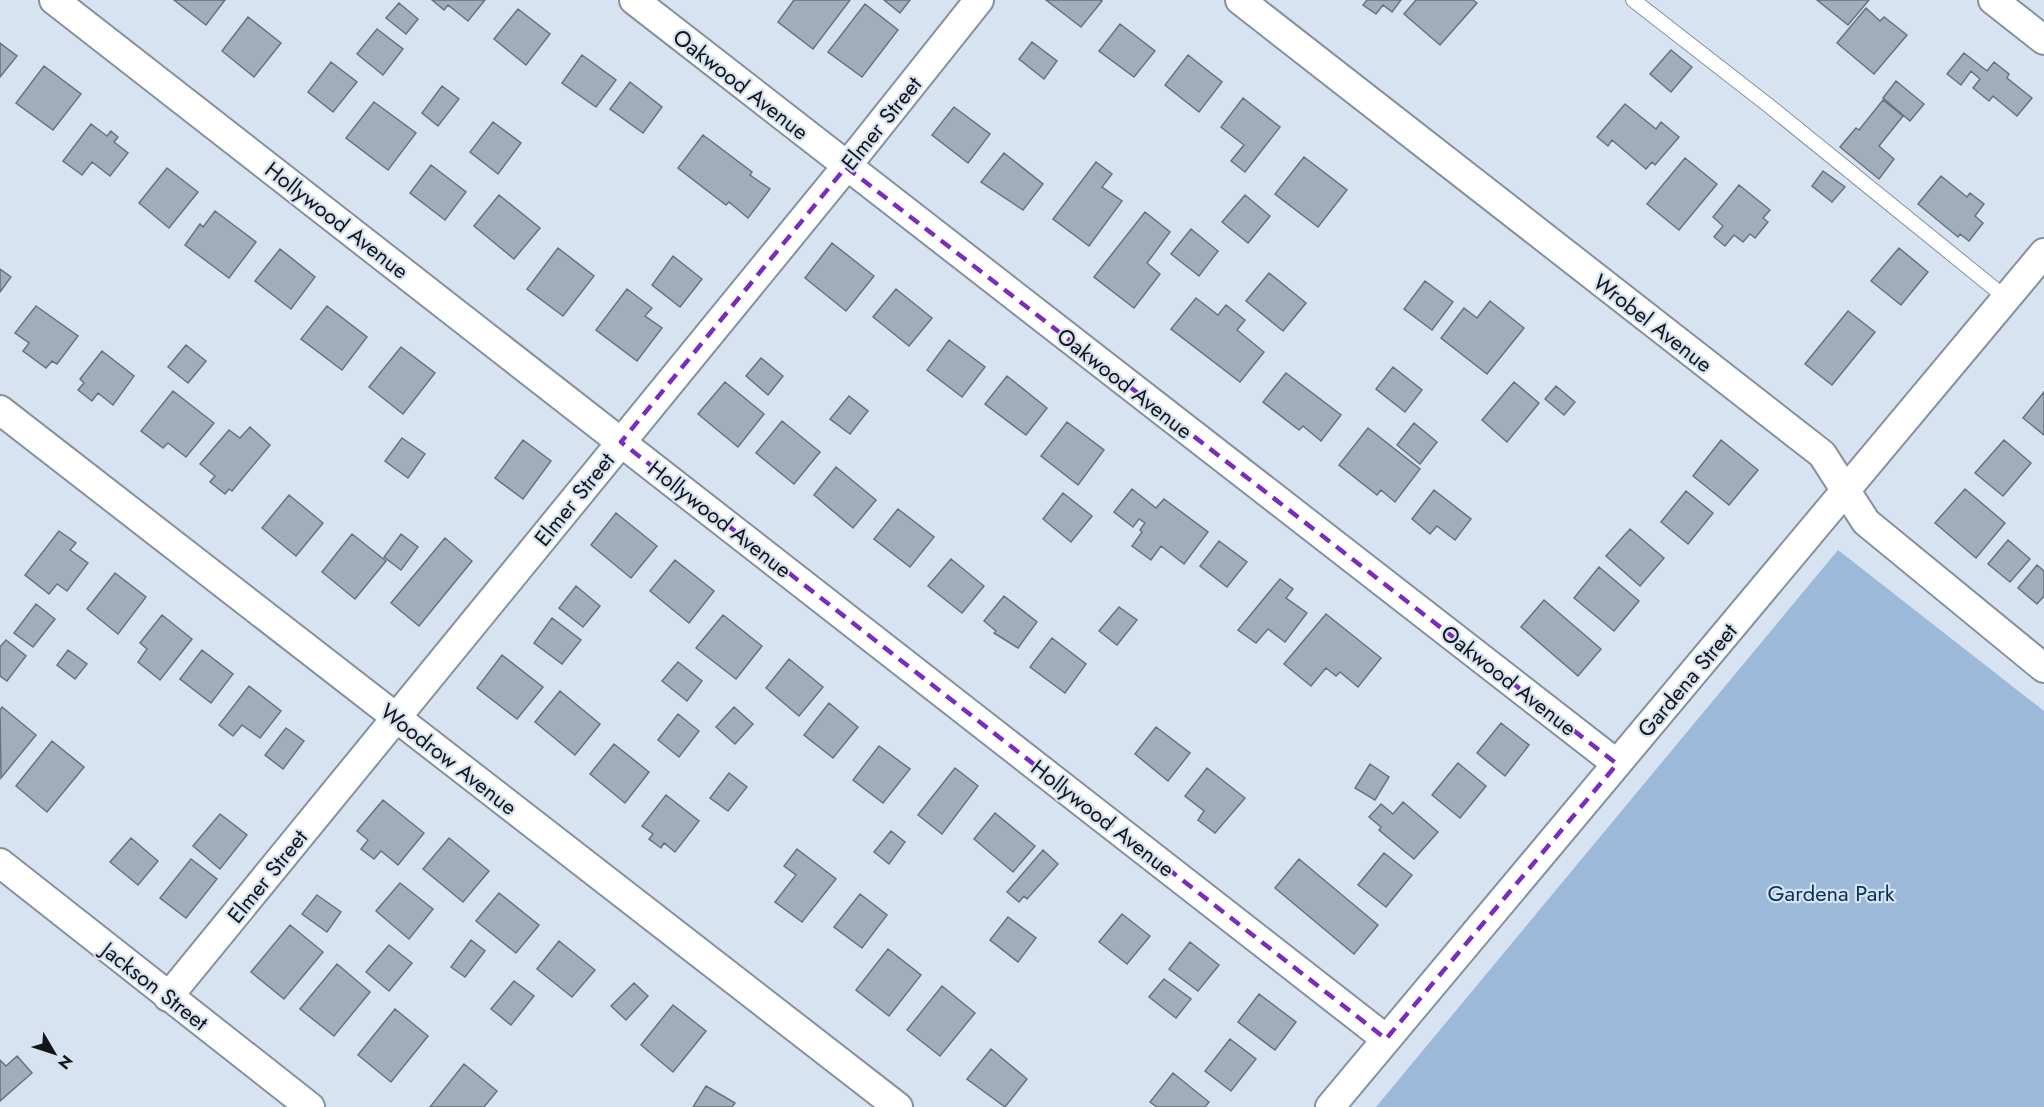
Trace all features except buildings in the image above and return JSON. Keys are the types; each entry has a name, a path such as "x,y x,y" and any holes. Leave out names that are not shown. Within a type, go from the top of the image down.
{"street":[{"name":"Hollywood Avenue","path":"54,0 1386,1039"},
{"name":"Oakwood Avenue","path":"634,0 1617,764"},
{"name":"Elmer Street","path":"168,997 397,719 979,0"},
{"name":"Wrobel Avenue","path":"1240,0 1822,454 1866,522 2044,668"},
{"path":"1993,0 2044,40"},
{"name":"Gardena Street","path":"1330,1107 2044,253"},
{"name":"Woodrow Avenue","path":"0,410 898,1107"},
{"name":"Jackson Street","path":"0,863 310,1107"}],"lane":[{"path":"1633,0 1768,105 2006,298"}],"highlighted area":[{"path":"846,167 1617,764 1386,1039 621,442"}],"green space":[{"name":"Gardena Park","path":"1838,550 2044,711 2044,1107 1376,1107"}]}
